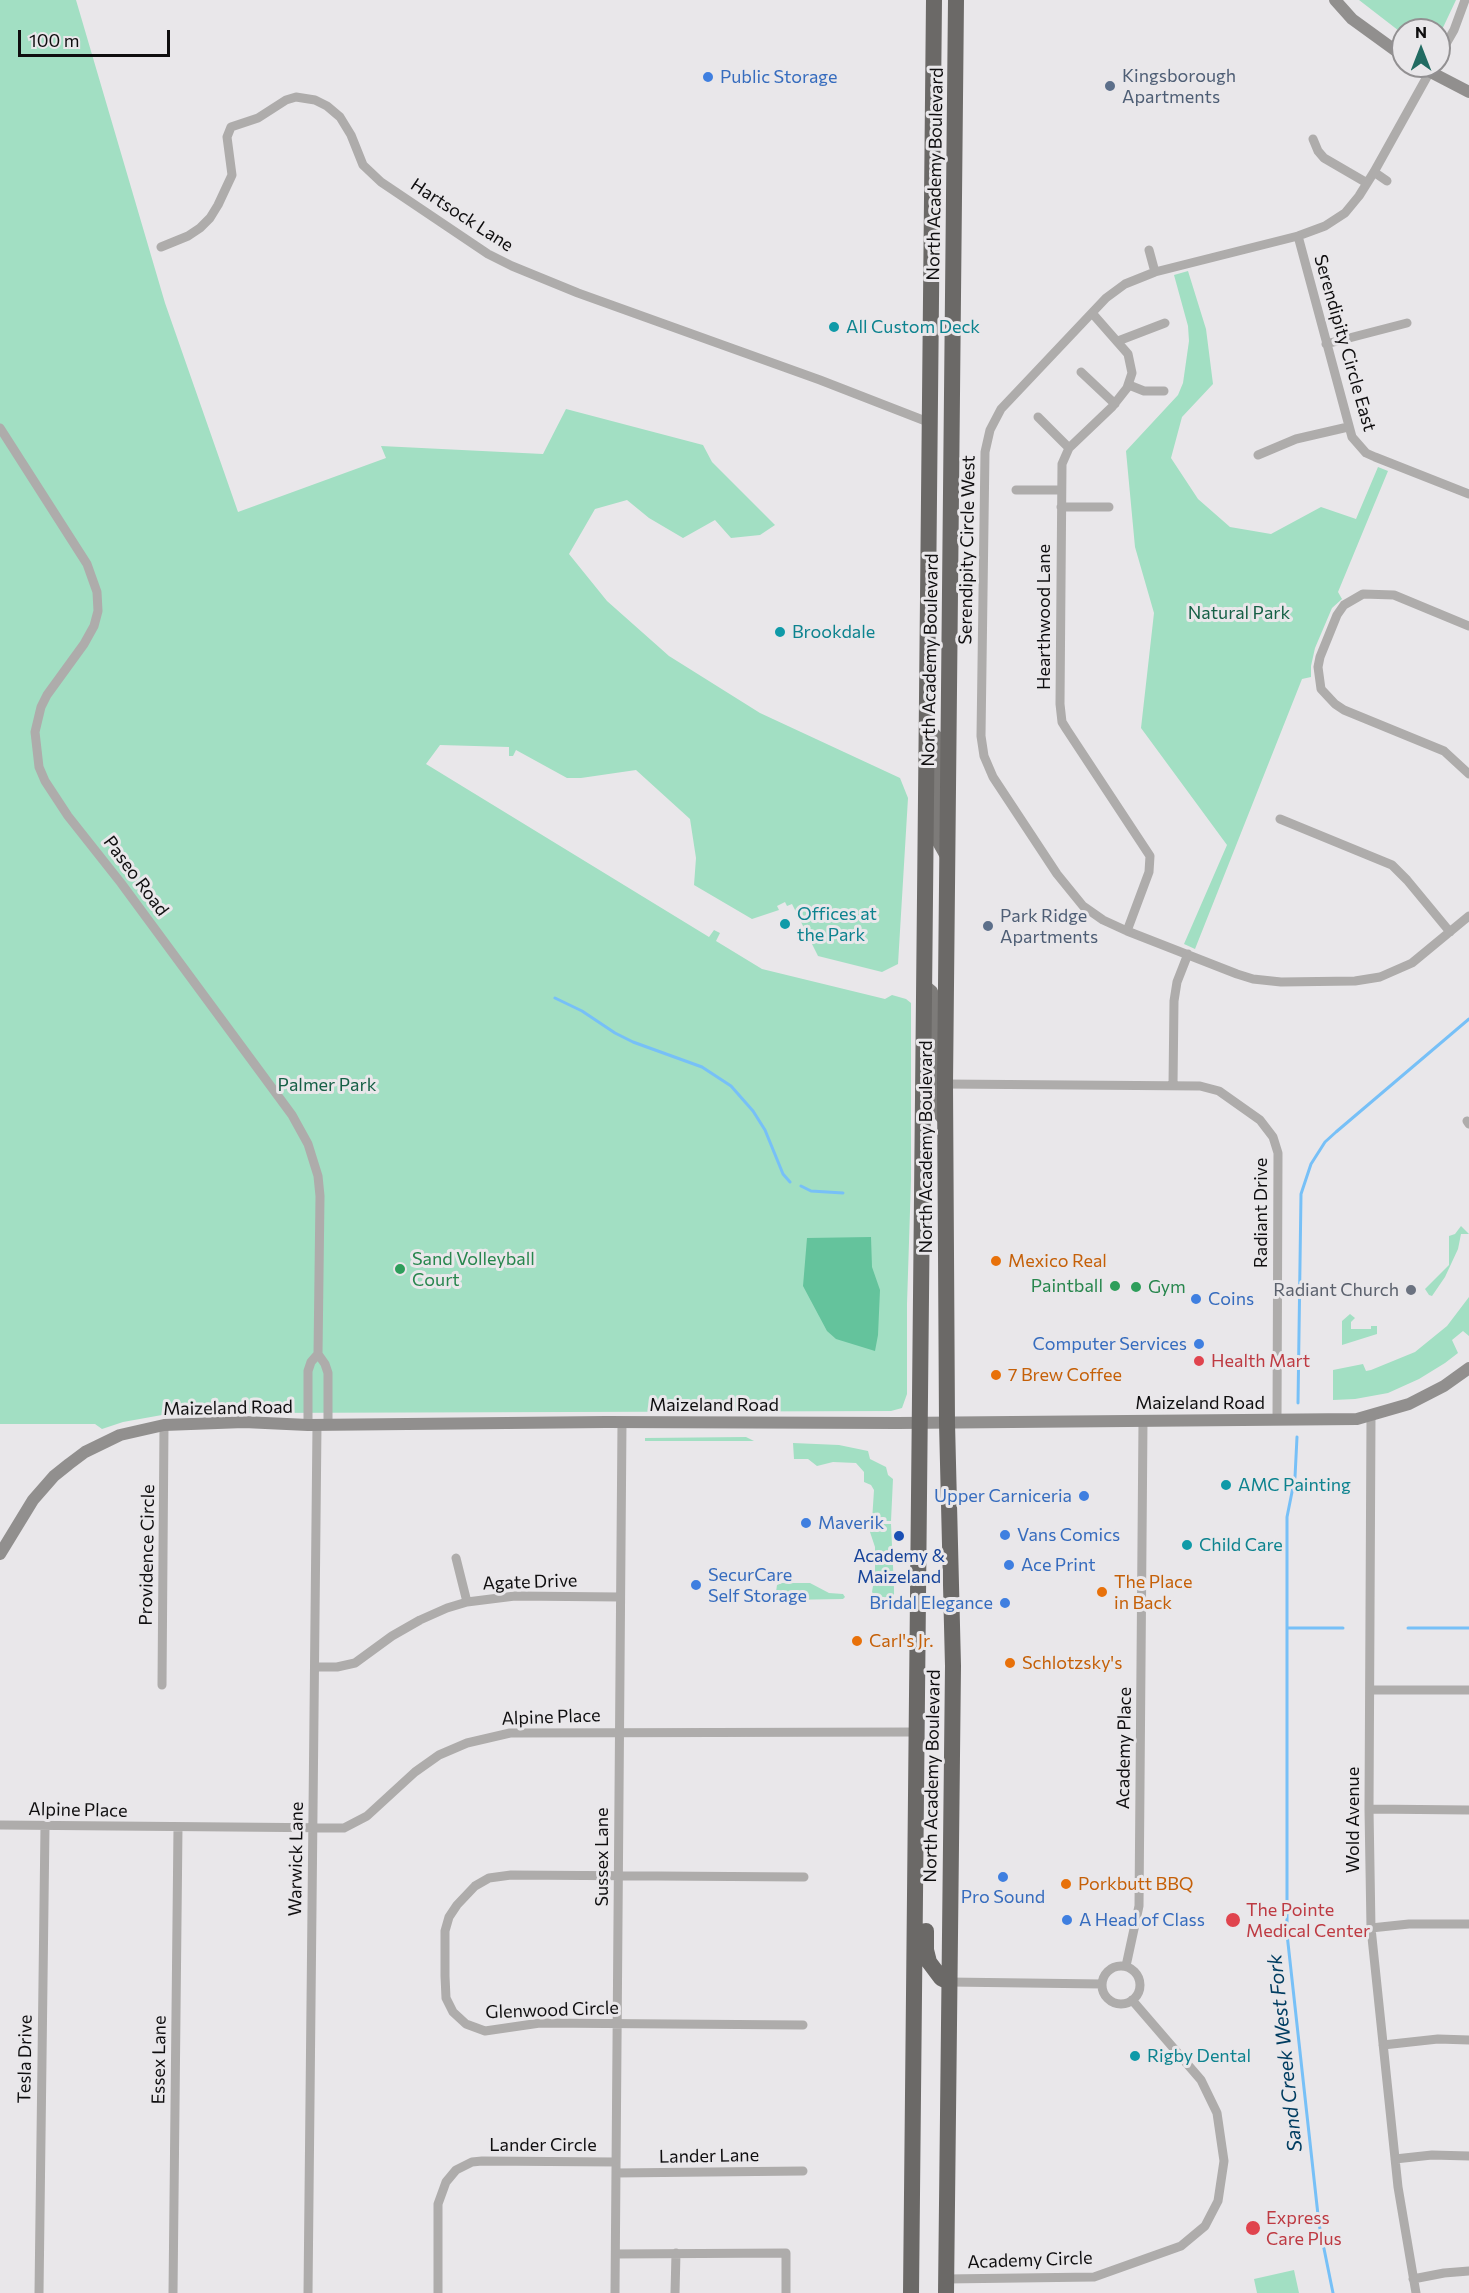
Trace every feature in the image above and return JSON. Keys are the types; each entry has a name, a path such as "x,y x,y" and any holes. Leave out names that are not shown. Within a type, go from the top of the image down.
{"highway":[{"name":"North Academy Boulevard","path":"911,2293 934,0"},
{"name":"North Academy Boulevard","path":"946,2286 953,1666 947,1423 945,1084 956,0"},
{"path":"916,1837 927,1857 926,1950 929,1962 941,1978 949,1982"}],"main road":[{"path":"1335,0 1352,19 1391,47"},
{"path":"1445,78 1469,92"},
{"path":"928,422 952,422"},
{"path":"926,728 938,739 938,840 947,856"},
{"path":"925,987 931,992 935,1003 936,1109 945,1120"},
{"name":"Maizeland Road","path":"0,1554 33,1500 54,1476 69,1464 85,1452 120,1435 164,1425 244,1422 318,1425 1276,1420 1371,1416 1425,1397 1467,1374"}],"street":[{"path":"1451,35 1465,0"},
{"name":"Serendipity Circle West","path":"1188,954 1127,931 1092,914 1066,888 993,777 984,756 981,736 984,465 990,430 1008,399 1116,289 1142,275 1298,236 1325,226 1345,213 1374,172 1423,78"},
{"name":"Hartsock Lane","path":"161,247 194,232 205,224 214,211 232,175 227,137 231,127 258,118 291,98 315,100 340,117 351,135 361,161 374,176 488,254 578,293 820,380 928,422"},
{"path":"1313,139 1324,158 1367,183"},
{"path":"1374,172 1387,181"},
{"name":"Serendipity Circle East","path":"1298,236 1352,437 1366,453 1469,494"},
{"path":"1149,250 1155,272"},
{"path":"1038,417 1069,448 1114,404 1129,385 1132,364 1128,354 1092,313"},
{"path":"1118,341 1165,323"},
{"path":"1326,344 1407,323"},
{"path":"1081,372 1114,404"},
{"path":"1129,385 1144,391 1164,391"},
{"path":"1258,455 1296,439 1348,427"},
{"name":"Paseo Road","path":"0,428 87,564 97,592 98,611 94,626 41,707 35,732 39,767 45,781 287,1108 308,1144 318,1176 320,1196 318,1354 328,1373 318,1425"},
{"name":"Hearthwood Lane","path":"1069,448 1062,464 1061,490 1060,704 1062,722 1150,856 1149,872 1127,931"},
{"path":"1016,490 1061,490"},
{"path":"1061,507 1109,507"},
{"path":"1469,626 1394,595 1372,593 1355,597 1344,605 1328,636 1320,657 1318,677 1322,689 1335,704 1344,710 1438,748 1453,758 1469,774"},
{"path":"1280,819 1392,865 1450,932"},
{"path":"1173,1085 1174,1000 1177,982 1188,954 1253,979 1281,982 1355,981 1380,977 1412,963 1469,916"},
{"name":"Radiant Drive","path":"945,1084 1200,1086 1219,1091 1260,1120 1273,1137 1278,1153 1276,1420"},
{"name":"Paseo Road","path":"318,1354 311,1362 308,1371 318,1425"},
{"name":"Wold Avenue","path":"1371,1416 1369,1809 1371,1928 1395,2159 1416,2293"},
{"name":"Academy Place","path":"1126,1966 1139,1906 1143,1421"},
{"name":"Sussex Lane","path":"615,2293 621,1422"},
{"name":"Providence Circle","path":"162,1685 164,1425"},
{"name":"Warwick Lane","path":"308,2293 318,1425"},
{"path":"456,1558 467,1602"},
{"name":"Agate Drive","path":"315,1667 337,1667 355,1663 420,1620 467,1602 515,1596 620,1597"},
{"path":"1370,1690 1469,1690"},
{"name":"Alpine Place","path":"0,1825 344,1828 360,1822 426,1763 439,1755 467,1743 518,1732 917,1732"},
{"path":"1369,1809 1469,1810"},
{"name":"Tesla Drive","path":"39,2293 45,1826"},
{"name":"Essex Lane","path":"173,2293 178,1827"},
{"name":"Glenwood Circle","path":"804,1877 511,1875 489,1878 475,1886 453,1911 446,1924 445,1942 446,1998 459,2019 474,2028 495,2031 540,2023 804,2025"},
{"path":"1371,1928 1409,1924 1469,1924"},
{"path":"1126,1966 1140,1981 1137,1996 1120,2004 1106,1997 1102,1984 1107,1972 1113,1968 1126,1966"},
{"path":"949,1982 1102,1984"},
{"name":"Academy Circle","path":"946,2286 1094,2277 1181,2246 1205,2226 1218,2201 1224,2161 1217,2113 1201,2080 1132,2000"},
{"path":"1383,2046 1429,2039 1469,2040"},
{"path":"1395,2159 1432,2155 1469,2156"},
{"name":"Lander Circle","path":"438,2293 438,2204 446,2182 456,2170 472,2162 482,2161 616,2162"},
{"name":"Lander Lane","path":"616,2173 803,2171"},
{"path":"675,2293 676,2253"},
{"path":"616,2254 786,2253 786,2293"},
{"path":"1413,2279 1444,2272 1469,2271"}],"green space":[{"name":"Palmer Park","path":"0,0 76,0 165,303 238,512 386,458 381,446 543,454 566,409 703,445 712,462 775,525 760,535 731,538 715,520 683,538 649,518 627,500 595,509 569,554 607,601 669,656 760,713 900,778 908,798 898,964 882,972 818,956 792,904 787,906 785,902 777,906 779,910 752,919 694,885 696,858 690,819 636,770 567,778 516,750 513,756 509,756 509,747 440,745 426,764 709,937 714,930 720,933 716,941 762,969 885,999 892,995 911,1003 911,1180 907,1394 902,1408 891,1411 162,1415 123,1422 102,1429 95,1424 0,1424"},
{"path":"1359,0 1456,0 1448,18 1391,18 1391,25"},
{"name":"Natural Park","path":"1188,271 1206,329 1213,384 1182,417 1171,458 1198,499 1230,527 1271,534 1321,507 1356,519 1378,467 1388,471 1338,592 1342,599 1332,608 1315,648 1311,677 1302,679 1195,949 1184,944 1227,845 1141,728 1154,613 1135,547 1126,451 1178,395 1183,383 1189,341 1188,326 1174,275"},
{"path":"1461,1226 1469,1234 1461,1234 1458,1249 1445,1277 1432,1296 1429,1295 1425,1289 1449,1265 1449,1236 1455,1234"},
{"path":"871,1237 872,1267 880,1290 875,1351 836,1339 827,1331 803,1286 807,1238"},
{"path":"1469,1297 1469,1336 1463,1331 1452,1340 1458,1353 1445,1363 1419,1379 1388,1393 1333,1400 1333,1370 1363,1364 1366,1371 1371,1370 1415,1352 1447,1326"},
{"path":"1350,1314 1355,1318 1351,1322 1351,1329 1371,1329 1371,1326 1377,1326 1377,1334 1342,1345 1342,1321"},
{"path":"746,1437 754,1441 645,1441 645,1438"},
{"path":"793,1443 839,1445 868,1451 870,1459 886,1467 888,1475 893,1479 891,1521 872,1521 874,1490 871,1485 864,1482 864,1472 856,1463 833,1462 817,1466 808,1459 794,1459"},
{"path":"870,1524 891,1524 894,1595 885,1599 877,1599 872,1592 875,1547"},
{"path":"810,1583 829,1593 843,1594 845,1597 843,1599 783,1600 776,1592 777,1585"},
{"path":"1294,2270 1299,2293 1257,2293 1254,2279"}],"waterway":[{"path":"555,998 582,1011 615,1033 633,1042 702,1067 731,1086 753,1111 765,1130 783,1174 790,1182"},
{"name":"Sand Creek West Fork","path":"1298,1403 1301,1194 1311,1164 1325,1142 1469,1019"},
{"path":"801,1186 811,1191 843,1193"},
{"name":"Sand Creek West Fork","path":"1297,1437 1295,1477 1287,1517 1287,1934 1319,2224 1333,2293"},
{"name":"Sand Creek West Fork","path":"1287,1628 1343,1628"},
{"name":"Sand Creek West Fork","path":"1408,1628 1469,1628"}],"place":[{"name":"Public Storage","path":"708,77"},
{"name":"Kingsborough Apartments","path":"1110,86"},
{"name":"All Custom Deck","path":"834,327"},
{"name":"Brookdale","path":"780,632"},
{"name":"Offices at the Park","path":"785,924"},
{"name":"Park Ridge Apartments","path":"988,926"},
{"name":"Mexico Real","path":"996,1261"},
{"name":"Sand Volleyball Court","path":"400,1269"},
{"name":"Paintball","path":"1115,1286"},
{"name":"Gym","path":"1136,1287"},
{"name":"Radiant Church","path":"1411,1290"},
{"name":"Coins","path":"1196,1299"},
{"name":"Computer Services","path":"1199,1344"},
{"name":"Health Mart","path":"1199,1361"},
{"name":"7 Brew Coffee","path":"996,1375"},
{"name":"AMC Painting","path":"1226,1485"},
{"name":"Upper Carniceria","path":"1084,1496"},
{"name":"Maverik","path":"806,1523"},
{"name":"Vans Comics","path":"1005,1535"},
{"name":"Academy & Maizeland","path":"899,1536"},
{"name":"Child Care","path":"1187,1545"},
{"name":"Ace Print","path":"1009,1565"},
{"name":"SecurCare Self Storage","path":"696,1585"},
{"name":"The Place in Back","path":"1102,1592"},
{"name":"Bridal Elegance","path":"1005,1603"},
{"name":"Carl's Jr.","path":"857,1641"},
{"name":"Schlotzsky's","path":"1010,1663"},
{"name":"Pro Sound","path":"1003,1877"},
{"name":"Porkbutt BBQ","path":"1066,1884"},
{"name":"A Head of Class","path":"1067,1920"},
{"name":"The Pointe Medical Center","path":"1233,1920"},
{"name":"Rigby Dental","path":"1135,2056"},
{"name":"Express Care Plus","path":"1253,2228"}]}
